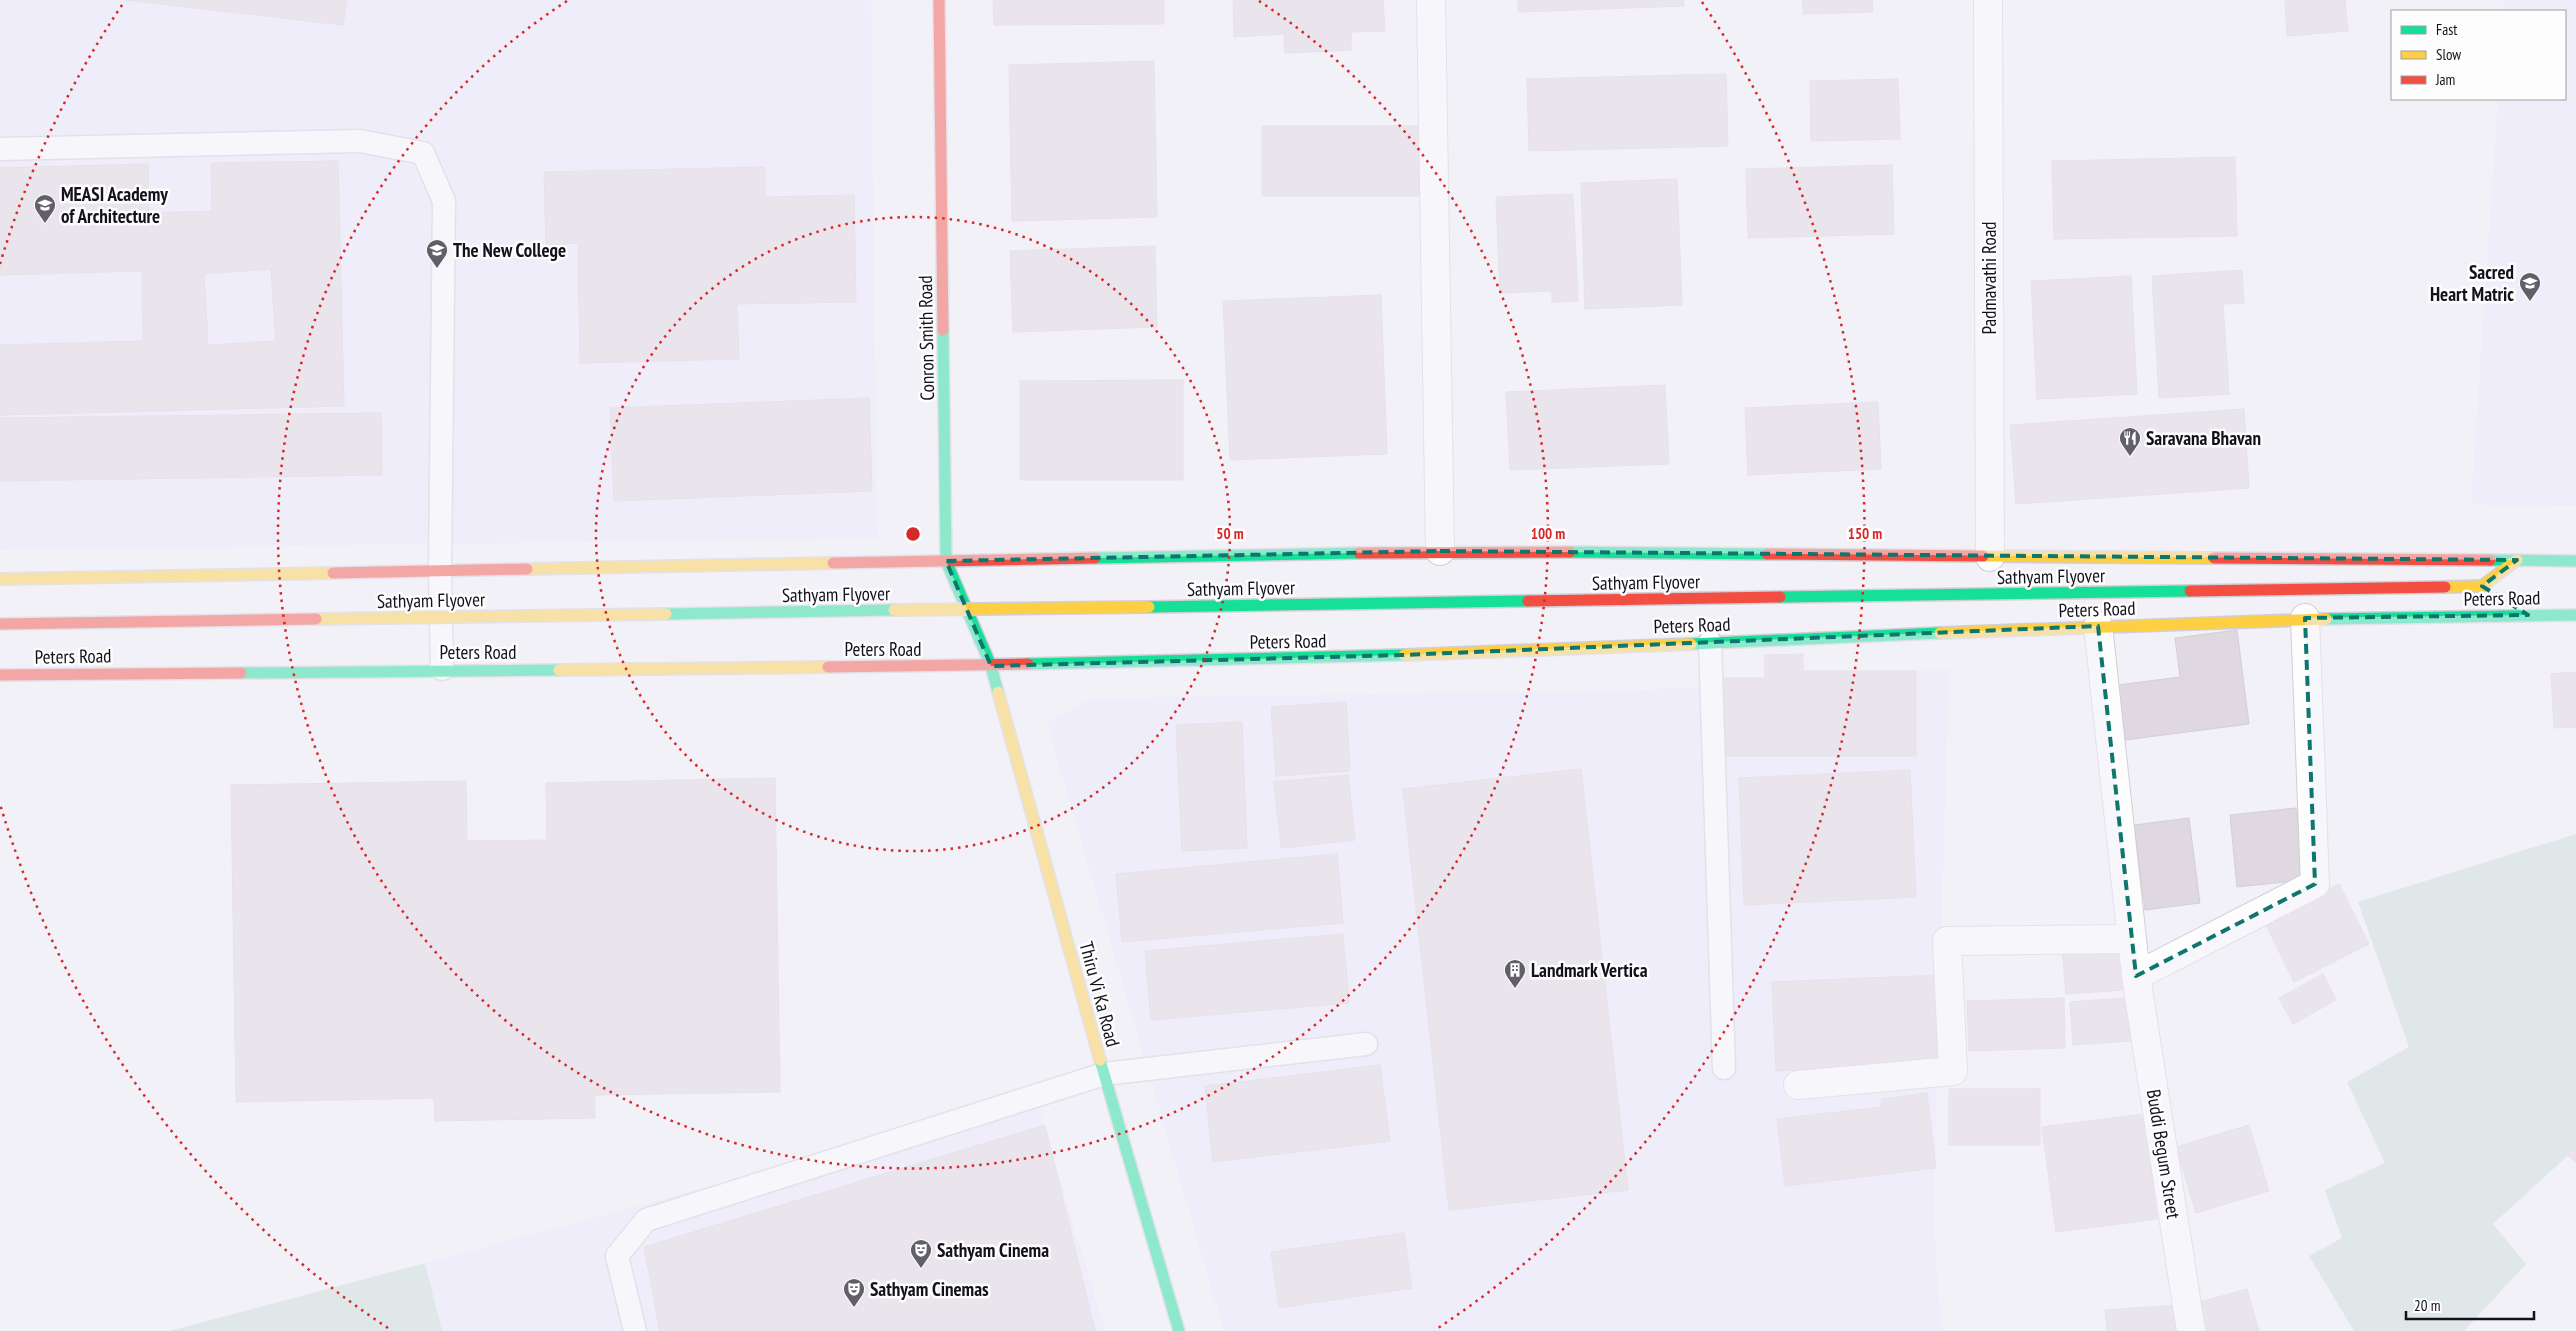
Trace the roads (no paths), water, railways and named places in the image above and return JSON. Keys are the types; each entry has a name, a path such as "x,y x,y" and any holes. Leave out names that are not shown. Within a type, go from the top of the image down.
{"main road":[{"name":"Conron Smith Road","path":"939,0 946,561 991,666"},
{"name":"Peters Road","path":"0,579 1440,551 2576,561"},
{"name":"Sathyam Flyover","path":"0,624 2445,587 2486,588 2517,560"},
{"path":"2513,606 2528,615"},
{"name":"Peters Road","path":"0,675 442,669 991,666 1402,655 2305,618 2576,615"},
{"name":"Thiru Vi Ka Road","path":"991,666 1104,1074 1179,1331"}],"street":[{"path":"1431,0 1440,551"},
{"name":"Padmavathi Road","path":"1988,0 1990,557"},
{"path":"2136,976 2315,884 2305,618"},
{"name":"Buddi Begum Street","path":"2098,626 2131,939 2191,1331"},
{"path":"1798,1085 1953,1071 1947,940 2131,939"}],"lane":[{"path":"0,148 360,141 423,153 444,201 440,570 442,669"},
{"path":"1710,642 1724,1068"},
{"path":"635,1331 617,1256 646,1220 1104,1074 1366,1044"}],"place":[{"name":"MEASI Academy of Architecture","path":"45,224"},
{"name":"The New College","path":"437,269"},
{"name":"Sacred Heart Matric","path":"2530,302"},
{"name":"Saravana Bhavan","path":"2130,457"},
{"name":"Landmark Vertica","path":"1515,989"},
{"name":"Sathyam Cinema","path":"921,1269"},
{"name":"Sathyam Cinemas","path":"854,1308"}]}
